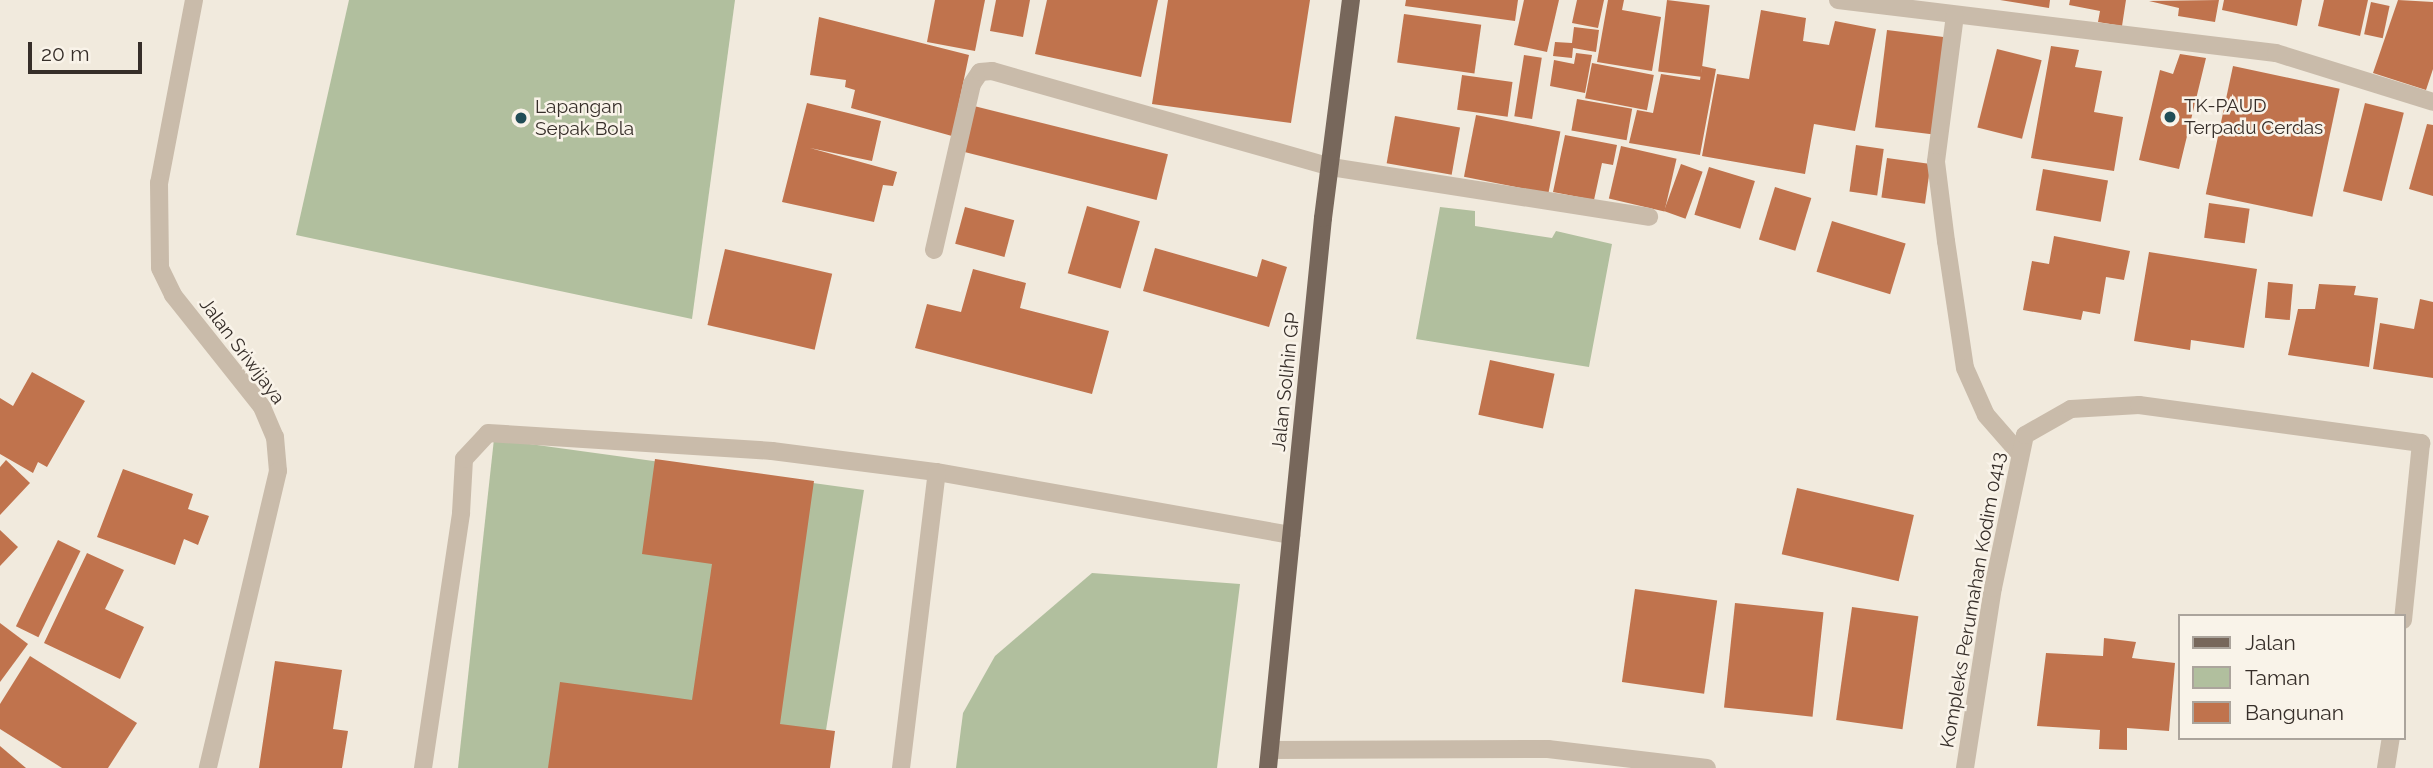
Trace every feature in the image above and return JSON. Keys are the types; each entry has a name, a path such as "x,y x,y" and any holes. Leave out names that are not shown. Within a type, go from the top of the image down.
{"main road":[{"name":"Jalan Solihin GP","path":"1269,759 1351,0"}],"street":[{"name":"Jalan Sriwijaya","path":"194,0 159,183 160,268 173,295 262,407 275,437 278,471 208,768"},
{"path":"1838,0 2276,52 2433,102"},
{"path":"1955,15 1936,162 1965,368 1986,415 2020,454"},
{"path":"934,250 972,84 980,72 992,71 1331,167 1650,217"},
{"name":"Kompleks Perumahan Kodim 0413","path":"1965,768 2025,435 2071,409 2140,405 2427,444 2404,614"},
{"path":"422,768 461,513 464,459 488,433 772,451 937,472 1292,535"},
{"path":"901,768 937,472"},
{"path":"2386,768 2391,740"},
{"path":"1269,759 1548,749 1707,768"}],"green space":[{"name":"Lapangan Sepak Bola","path":"349,0 735,0 692,319 296,235"},
{"path":"1440,207 1475,211 1475,226 1552,238 1556,231 1612,244 1589,367 1416,339"},
{"path":"494,439 864,490 820,768 458,768"},
{"path":"1092,573 1240,584 1217,768 956,768 963,713 995,656"}],"building":[{"path":"935,0 985,0 975,51 927,42"},
{"path":"996,0 1030,0 1023,37 990,31"},
{"path":"1047,0 1158,0 1141,77 1035,54"},
{"path":"1168,0 1310,0 1291,123 1152,104"},
{"path":"1406,0 1518,0 1515,21 1405,6"},
{"path":"1524,0 1559,0 1547,52 1514,45"},
{"path":"1577,0 1604,0 1598,28 1572,23"},
{"path":"1608,0 1624,0 1622,10 1661,17 1652,71 1597,62"},
{"path":"1667,0 1710,5 1701,77 1658,71"},
{"path":"2000,0 2050,0 2049,8"},
{"path":"2070,0 2126,0 2122,26 2098,22 2100,11 2069,5"},
{"path":"2219,0 2215,22 2178,16 2179,8 2149,1"},
{"path":"2224,0 2302,0 2297,26 2222,10"},
{"path":"2324,0 2368,0 2360,36 2318,26"},
{"path":"2398,0 2433,2 2433,69 2426,90 2373,73"},
{"path":"2371,2 2390,6 2383,38 2364,34"},
{"path":"1761,10 1806,18 1803,41 1829,45 1835,21 1876,29 1855,131 1814,124 1805,174 1702,156 1717,74 1749,79"},
{"path":"1404,14 1481,25 1474,73 1397,63"},
{"path":"819,17 969,55 952,136 851,108 855,90 845,87 846,80 810,75"},
{"path":"1574,27 1599,30 1596,52 1573,48 1572,58 1553,56 1555,42 1572,43"},
{"path":"1887,30 1948,37 1936,135 1875,127"},
{"path":"2051,46 2079,50 2075,67 2102,71 2094,112 2123,117 2114,171 2031,158"},
{"path":"1997,49 2042,60 2022,139 1977,128"},
{"path":"1576,53 1592,55 1585,93 1550,86 1554,60 1574,64"},
{"name":"TK-PAUD Terpadu Cerdas","path":"2180,54 2206,58 2179,169 2139,160 2160,70 2173,74"},
{"path":"1524,55 1542,58 1532,119 1514,116"},
{"path":"1592,63 1654,75 1647,110 1585,98"},
{"path":"1702,66 1716,69 1700,155 1629,143 1637,110 1653,113 1661,74 1700,80"},
{"path":"2233,66 2340,89 2312,217 2206,194"},
{"path":"1462,75 1513,82 1508,117 1457,110"},
{"path":"1577,99 1632,109 1627,140 1571,131"},
{"path":"807,103 881,121 872,161 810,148 897,172 893,186 883,185 874,222 782,202"},
{"path":"2365,103 2404,113 2382,201 2343,191"},
{"path":"970,105 1168,154 1157,200 959,151"},
{"path":"1476,115 1560,131 1548,193 1464,177"},
{"path":"1395,116 1460,127 1452,175 1387,163"},
{"path":"2427,124 2433,125 2433,196 2409,189"},
{"path":"1565,135 1617,145 1613,165 1602,163 1594,200 1553,192"},
{"path":"1856,145 1884,149 1877,195 1849,192"},
{"path":"1621,146 1677,159 1664,211 1609,199"},
{"path":"1887,158 1931,164 1925,204 1881,198"},
{"path":"1681,164 1703,172 1686,219 1664,211"},
{"path":"1709,167 1755,181 1740,229 1694,215"},
{"path":"2043,169 2108,180 2101,222 2036,210"},
{"path":"1775,187 1811,198 1795,251 1759,240"},
{"path":"2209,203 2250,209 2245,243 2204,238"},
{"path":"1087,206 1140,221 1121,288 1068,273"},
{"path":"965,207 1014,220 1004,257 955,244"},
{"path":"1832,221 1906,244 1890,294 1817,272"},
{"path":"2054,236 2130,251 2124,280 2106,277 2100,314 2083,311 2081,320 2023,310 2032,261 2049,264"},
{"path":"1155,248 1257,277 1262,259 1287,267 1269,327 1143,291"},
{"path":"725,249 832,274 815,350 707,325"},
{"path":"2149,252 2257,269 2244,348 2191,340 2190,350 2134,341"},
{"path":"973,269 1026,283 1020,308 1109,331 1092,394 915,348 927,304 961,312"},
{"path":"2268,282 2293,284 2290,320 2265,318"},
{"path":"2319,284 2356,286 2354,295 2378,298 2369,367 2288,355 2298,309 2315,309"},
{"path":"2420,299 2433,302 2433,378 2373,369 2380,323 2414,329"},
{"path":"1490,360 1555,374 1543,428 1478,415"},
{"path":"32,372 85,401 47,467 38,462 33,473 0,454 0,398 13,406"},
{"path":"655,459 814,481 780,724 835,731 830,768 548,768 560,682 692,700 712,564 642,554"},
{"path":"6,460 30,483 0,515 0,467"},
{"path":"123,469 193,494 188,509 209,516 198,545 184,539 175,565 97,537"},
{"path":"1797,488 1914,515 1899,581 1782,554"},
{"path":"0,530 18,547 0,566"},
{"path":"58,540 80,551 38,637 16,626"},
{"path":"87,553 124,570 105,609 144,627 120,679 44,643"},
{"path":"1635,589 1717,601 1704,694 1622,682"},
{"path":"1735,603 1824,612 1813,717 1724,707"},
{"path":"1852,607 1918,616 1902,729 1836,720"},
{"path":"0,623 28,644 0,682"},
{"path":"2104,638 2136,642 2132,658 2175,663 2169,731 2127,728 2127,750 2099,749 2100,730 2037,726 2046,653 2103,656"},
{"path":"30,656 137,723 108,768 62,768 0,729 0,704"},
{"path":"275,661 342,670 333,729 348,731 342,768 259,768"},
{"path":"0,746 26,768 0,768"}],"place":[{"name":"TK-PAUD Terpadu Cerdas","path":"2170,117"},
{"name":"Lapangan Sepak Bola","path":"521,118"}]}
